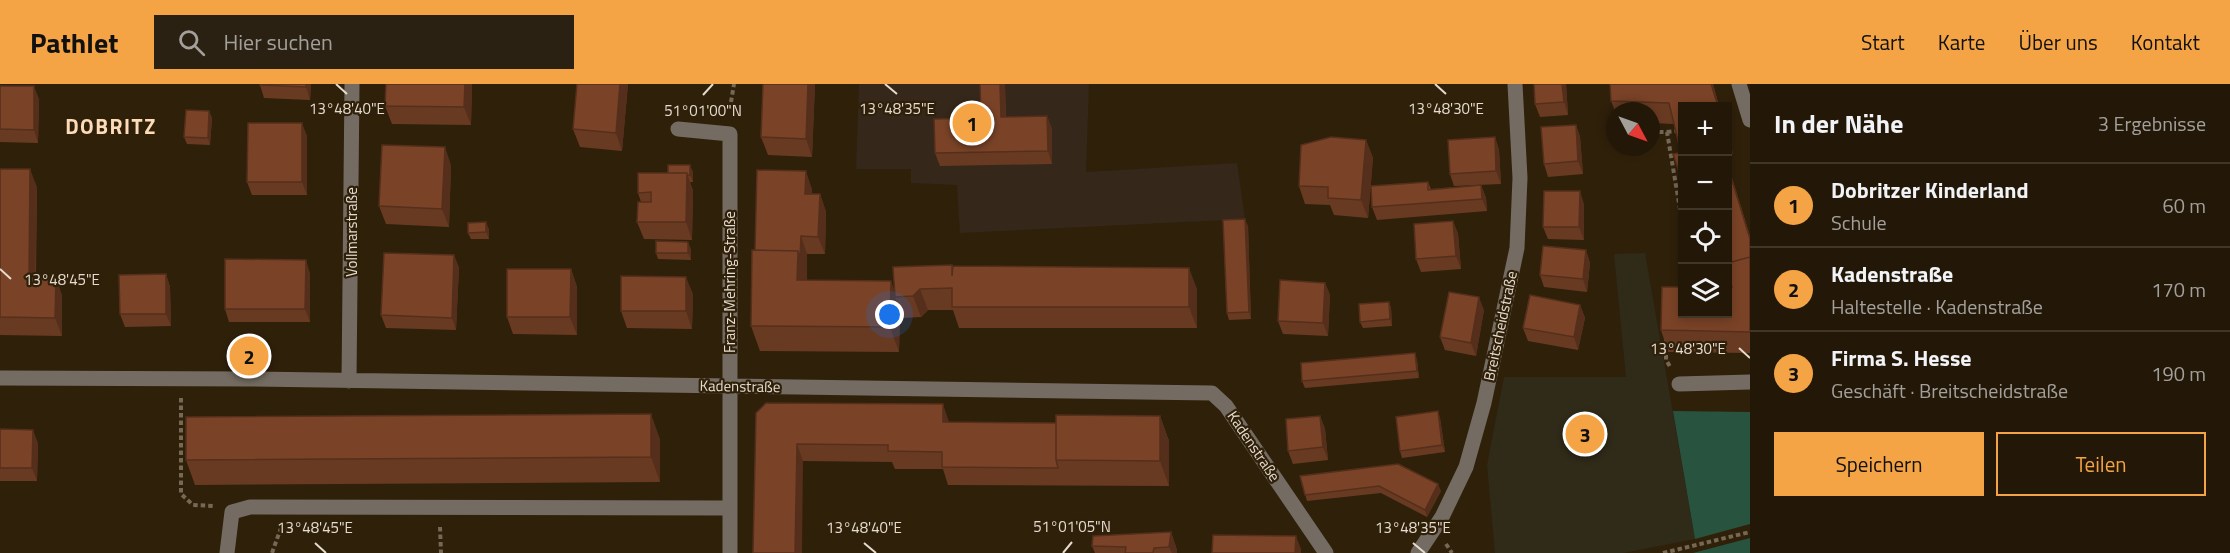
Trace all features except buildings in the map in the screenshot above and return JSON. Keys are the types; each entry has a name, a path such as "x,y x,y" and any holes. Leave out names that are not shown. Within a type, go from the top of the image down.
{"street":[{"name":"Vollmarstraße","path":"349,381 352,84"},
{"name":"Breitscheidstraße","path":"1418,553 1430,537 1466,467 1484,403 1517,248 1520,178 1515,84"},
{"path":"1739,84 1750,120"},
{"name":"Franz-Mehring-Straße","path":"678,129 730,134 730,553"},
{"name":"Kadenstraße","path":"0,378 1212,393 1226,406 1326,553"},
{"path":"1679,384 1750,382"},
{"path":"227,553 232,512 250,507 730,508"}],"path":[{"path":"731,102 734,84"},
{"path":"1660,132 1678,131"},
{"path":"1667,132 1681,210"},
{"path":"1666,338 1666,360 1679,384"},
{"path":"181,379 181,494 193,505 217,506 232,512"},
{"path":"272,553 288,507"},
{"path":"440,508 441,553"},
{"path":"1663,553 1690,550 1750,532"}],"shaded area":[{"path":"859,84 1089,84 1086,172 1237,163 1245,219 960,233 957,185 911,183 911,169 856,169"},
{"path":"1645,253 1695,539 1623,553 1495,553 1487,465 1504,377 1626,377 1614,254"}],"green space":[{"path":"1673,411 1750,412 1750,524 1695,539"},
{"path":"1750,538 1750,553 1693,553"}],"place":[{"name":"Dobritzer Kinderland","path":"972,123"},
{"name":"Kadenstraße","path":"249,356"},
{"name":"Firma S. Hesse","path":"1585,434"}],"district":[{"name":"DOBRITZ","path":"111,126"}]}
